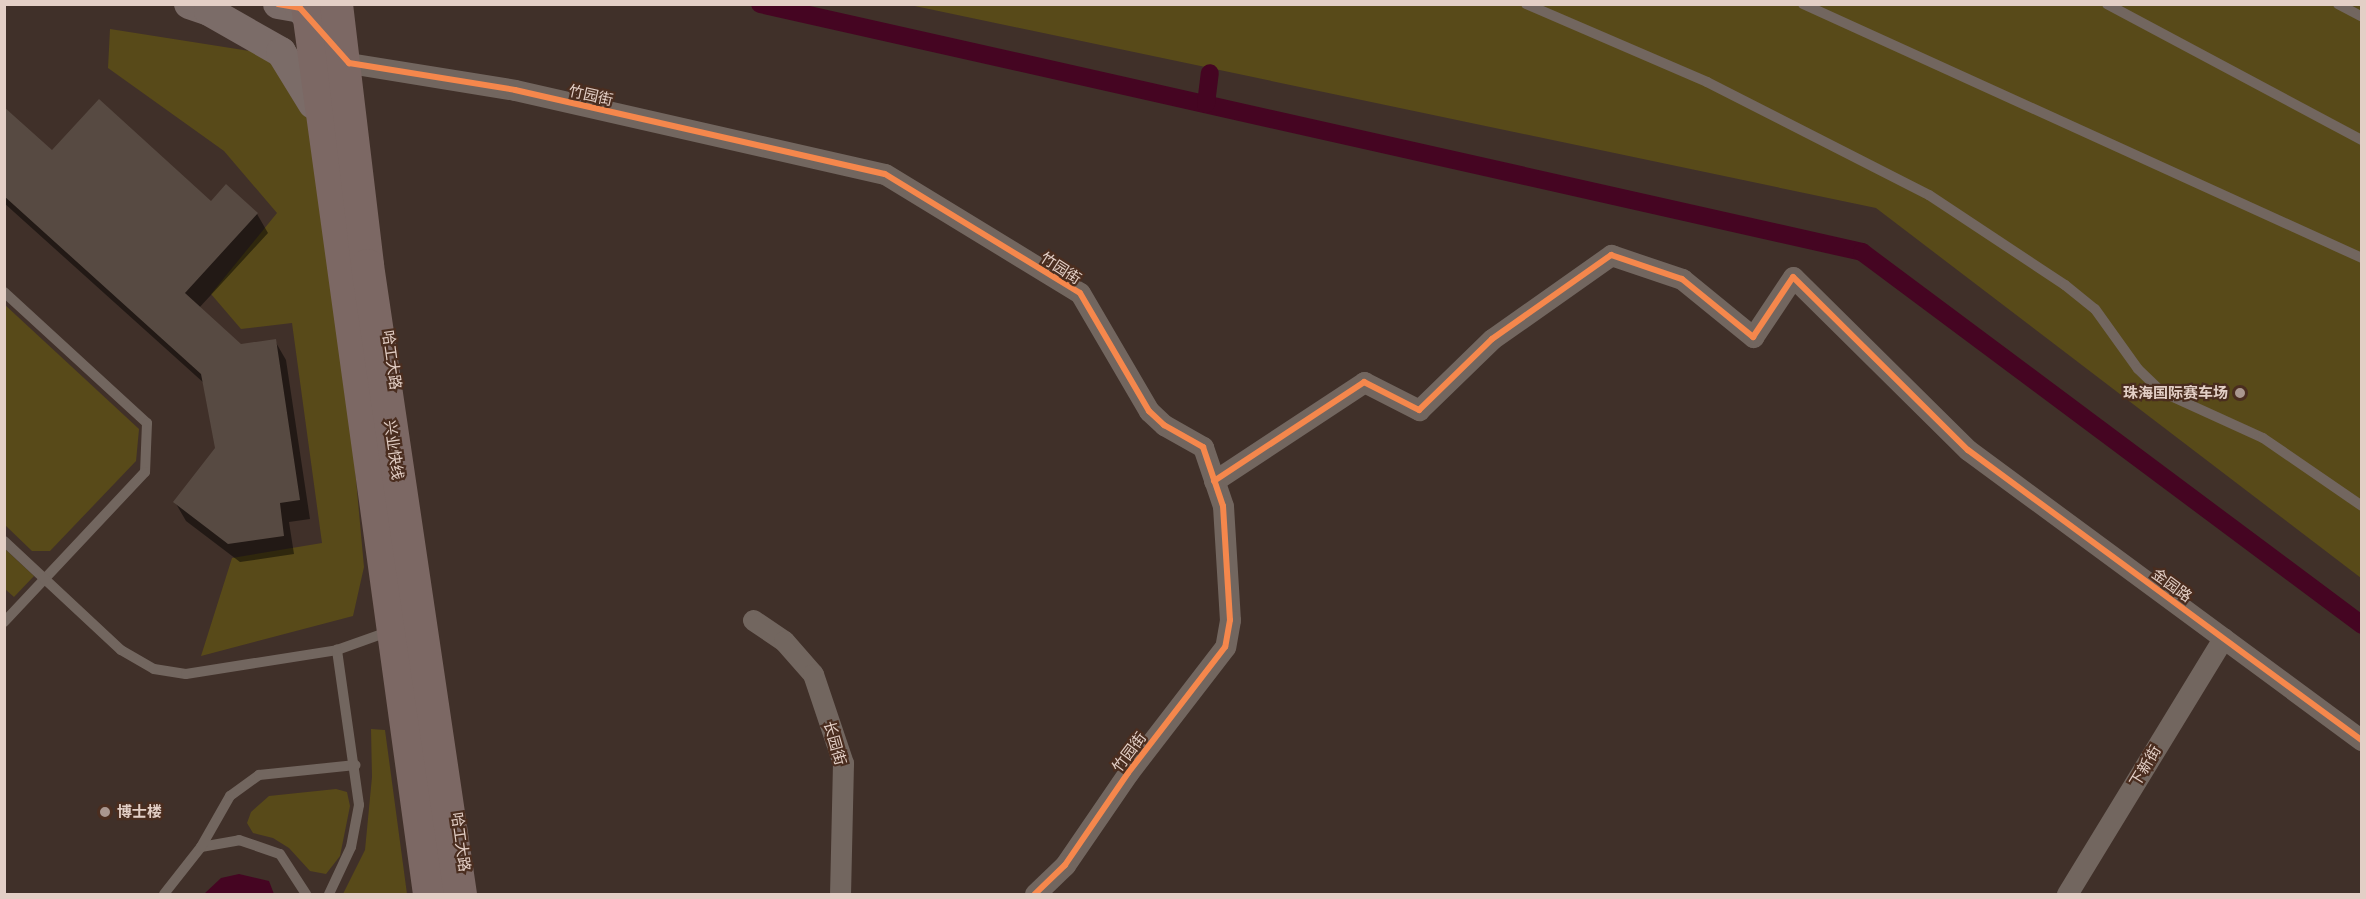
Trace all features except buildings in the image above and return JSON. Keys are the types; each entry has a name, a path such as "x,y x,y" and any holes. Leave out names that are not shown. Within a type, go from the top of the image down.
{"highway":[{"name":"兴业快线","path":"336,4 367,265 460,894"},
{"name":"兴业快线","path":"296,5 429,894"}],"street":[{"path":"189,4 209,11 281,52 313,104"},
{"name":"哈工大路","path":"342,4 468,894"},
{"path":"296,5 313,104 382,634 420,894"},
{"path":"296,5 349,63"},
{"name":"竹园街","path":"349,63 515,90 885,174 1080,293 1149,411 1164,425 1203,447 1223,506 1230,620 1225,647 1128,773 1065,866 1035,894"},
{"name":"金园路","path":"1214,481 1364,382 1419,410 1492,339 1611,255 1682,279 1753,337 1793,277 1968,450 2361,740"},
{"name":"长园街","path":"753,620 784,641 813,674 843,763 840,894"},
{"name":"下新街","path":"2067,894 2223,638"}],"lane":[{"path":"1526,4 1707,82 1929,195 2065,285 2095,309 2138,369 2162,392 2263,438 2361,506"},
{"path":"1803,4 2361,258"},
{"path":"2107,4 2361,140"},
{"path":"2338,4 2361,17"},
{"path":"4,292 147,423 145,472 4,622"},
{"path":"4,541 121,650 154,669 186,674 337,650 382,634"},
{"path":"329,894 351,847 359,805 337,650"},
{"path":"164,894 201,847 230,796 259,776 355,765"},
{"path":"201,847 239,840 280,854 306,894"}],"shaded area":[{"name":"珠海国际赛车场","path":"910,5 2361,5 2361,578 1876,208"},
{"path":"110,29 262,53 302,74 342,326 364,567 353,616 201,656 232,558 322,543 292,323 241,329 211,294 277,213 224,151 108,68"},
{"path":"4,304 139,429 136,461 50,551 32,551 5,525"},
{"path":"5,549 34,576 14,597 5,589"},
{"path":"371,729 385,730 407,894 343,894 365,850 372,777"},
{"path":"336,789 347,792 350,806 340,856 326,874 310,871 289,848 273,838 253,833 247,823 251,812 269,796"},
{"path":"239,874 269,881 274,894 204,894 221,878"}],"waterway":[{"path":"760,4 1862,252 2362,625"},
{"path":"1206,104 1210,73"}],"cycle path":[{"path":"278,4 300,8 349,63 515,90 885,174 1080,293 1149,411 1164,425 1203,447 1223,506 1230,620 1225,647 1128,773 1065,865 1035,894"},
{"path":"1214,481 1364,382 1419,410 1492,339 1611,255 1682,279 1753,337 1793,277 1968,450 2362,740"}],"place":[{"name":"珠海国际赛车场","path":"2240,393"},
{"name":"博士楼","path":"105,812"}]}
